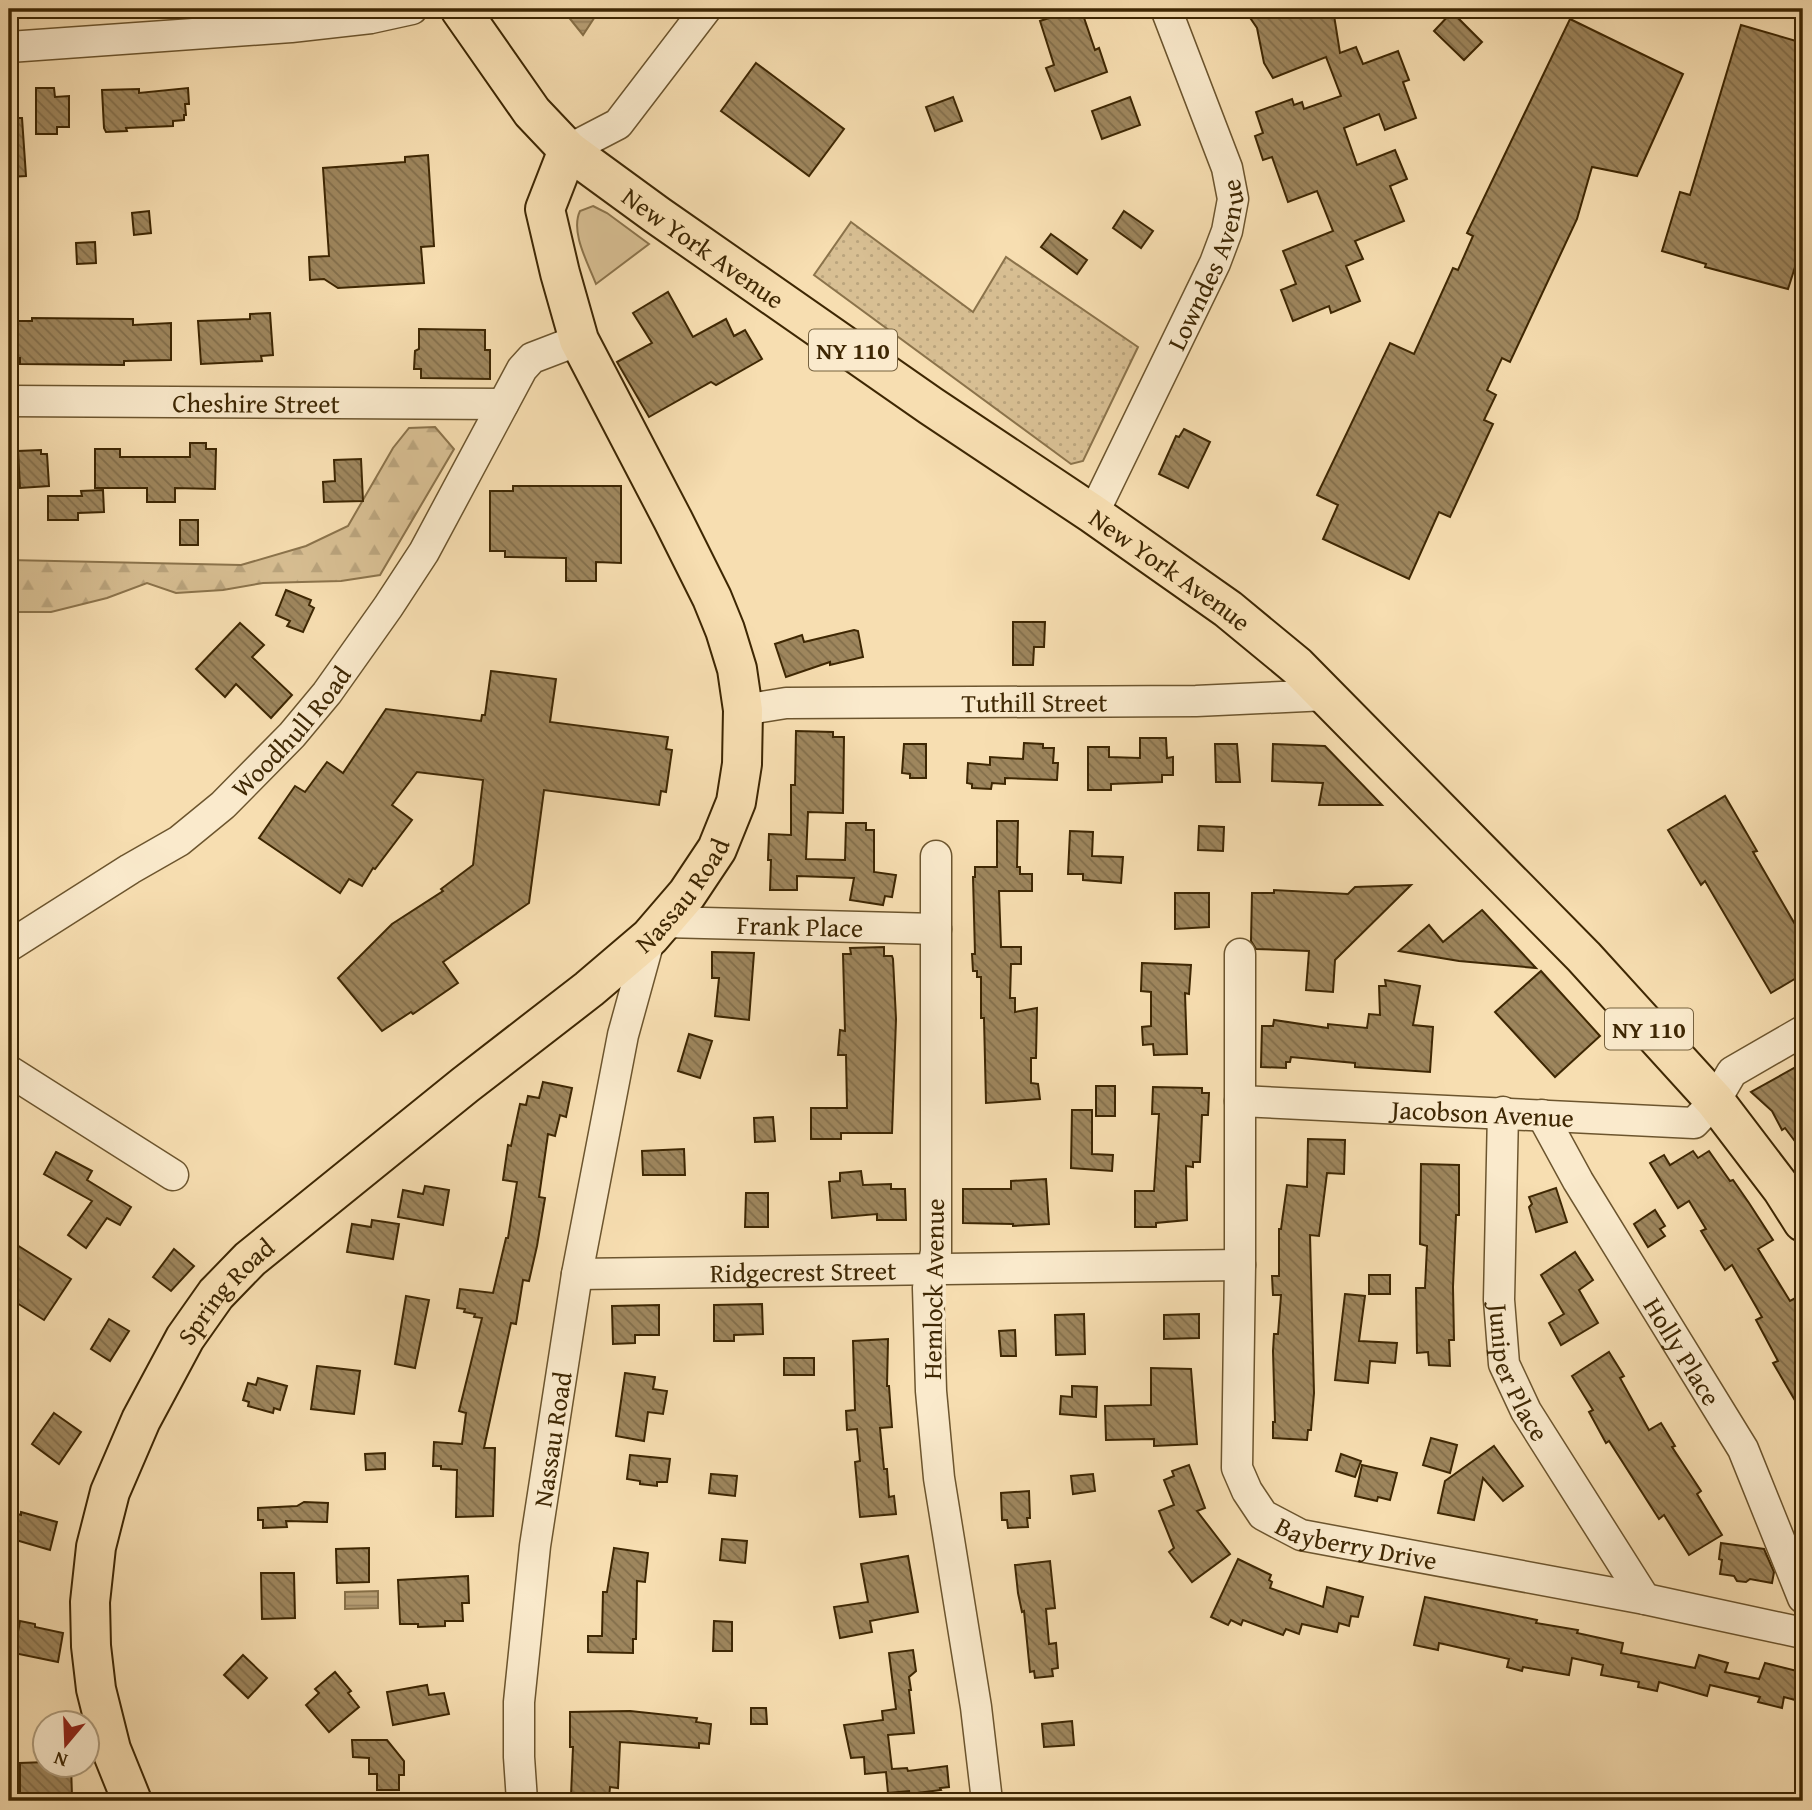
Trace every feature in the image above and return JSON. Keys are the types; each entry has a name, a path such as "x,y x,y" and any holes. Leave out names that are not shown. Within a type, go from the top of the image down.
{"main road":[{"name":"New York Avenue","path":"460,9 532,113 568,150 931,406 1093,514 1228,609 1270,642 1327,695 1584,957 1715,1101 1782,1189 1803,1222"},
{"name":"Nassau Road","path":"568,150 545,209 559,273 579,340 712,598 737,669 743,710 742,764 736,802 717,849 687,894 657,930"},
{"name":"Spring Road","path":"132,1801 111,1749 96,1689 90,1602 96,1547 110,1492 141,1420 185,1338 216,1294 250,1259 465,1085 589,989 657,930"}],"street":[{"path":"9,47 290,27 379,17 412,9"},
{"path":"568,150 618,124 706,9"},
{"name":"Lowndes Avenue","path":"1093,514 1215,263 1227,231 1233,198 1227,168 1166,9"},
{"name":"Woodhull Road","path":"9,946 179,841 223,805 292,735 327,693 388,607 437,530 522,369 532,358 579,340"},
{"name":"Cheshire Street","path":"9,401 503,404"},
{"name":"Tuthill Street","path":"743,710 786,702 1196,701 1327,695"},
{"name":"Hemlock Avenue","path":"936,856 936,1252 928,1288 931,1391 939,1478 976,1707 987,1801"},
{"name":"Frank Place","path":"657,930 936,929"},
{"name":"Nassau Road","path":"522,1801 519,1702 528,1597 577,1274 623,1035 657,930"},
{"name":"Bayberry Drive","path":"1240,954 1237,1468 1247,1491 1263,1515 1301,1535 1646,1599 1803,1633"},
{"name":"Jacobson Avenue","path":"1240,1101 1694,1123 1715,1101 1732,1072 1803,1031"},
{"path":"9,1071 173,1175"},
{"name":"Juniper Place","path":"1503,1112 1499,1300 1504,1364 1526,1411 1646,1599"},
{"name":"Holly Place","path":"1542,1115 1578,1181 1743,1449 1803,1598"},
{"name":"Ridgecrest Street","path":"577,1274 1240,1265"}],"green space":[{"path":"593,206 649,244 596,284 581,248 577,228 580,211"},
{"path":"851,222 973,312 1006,257 1138,347 1083,461 1071,464 814,275"},
{"path":"435,427 454,449 380,575 341,581 263,583 223,590 176,593 147,583 107,598 51,612 9,612 9,560 241,565 306,546 348,526 393,448 409,428"}],"shaded area":[{"path":"562,9 600,9 583,35"},
{"path":"378,1591 378,1608 345,1609 345,1592"}],"building":[{"path":"1062,9 1081,9 1095,50 1099,48 1107,72 1055,91 1046,68 1054,65 1040,21 1049,18 1048,13"},
{"path":"1244,9 1333,9 1340,53 1356,47 1363,64 1398,51 1409,80 1403,82 1416,118 1385,130 1379,114 1344,128 1357,165 1395,150 1407,179 1390,186 1404,221 1355,241 1363,259 1346,266 1360,301 1331,313 1329,306 1293,321 1281,290 1296,284 1283,251 1333,231 1317,191 1288,202 1272,157 1263,160 1255,136 1263,133 1256,112 1292,99 1294,105 1302,102 1304,109 1341,96 1326,57 1273,78 1264,63 1257,28"},
{"path":"1452,12 1482,42 1464,60 1434,31"},
{"path":"1570,19 1683,74 1637,176 1592,167 1577,219 1510,362 1502,358 1487,390 1496,395 1484,420 1493,424 1450,517 1439,512 1409,579 1323,539 1338,505 1317,495 1390,343 1414,354 1453,268 1458,270 1473,236 1467,233"},
{"path":"1741,25 1803,43 1803,266 1796,264 1788,289 1705,267 1706,264 1662,251 1680,192 1690,195"},
{"path":"756,63 844,129 809,176 721,111"},
{"path":"36,88 54,88 55,97 69,96 69,127 57,127 57,134 36,134"},
{"path":"188,88 189,104 185,104 186,115 184,120 173,121 173,126 126,128 127,131 106,132 102,90 139,89 139,93"},
{"path":"953,97 962,121 935,131 926,107"},
{"path":"1130,97 1140,125 1102,139 1092,111"},
{"path":"9,118 22,118 26,176 9,177"},
{"path":"428,155 434,246 421,247 424,283 338,288 324,279 310,280 309,257 329,256 323,168 405,162 405,157"},
{"path":"149,211 151,233 134,235 132,213"},
{"path":"1124,211 1153,231 1141,248 1113,228"},
{"path":"1051,234 1087,260 1077,274 1041,247"},
{"path":"95,242 96,263 77,264 76,243"},
{"path":"668,292 693,337 726,319 734,336 745,330 762,359 716,385 711,382 649,417 617,362 652,343 633,313"},
{"path":"270,313 273,355 261,356 262,361 201,364 198,321 250,319 250,314"},
{"path":"32,318 133,319 133,325 171,323 171,360 124,361 124,365 20,364 20,358 16,358 15,321 32,321"},
{"path":"419,329 485,330 485,350 490,350 490,379 421,378 421,369 414,369 415,351 419,349"},
{"path":"1184,429 1210,442 1188,488 1159,474 1176,436 1179,437"},
{"path":"190,443 206,443 206,449 216,449 215,489 175,488 175,502 147,502 147,488 95,488 95,449 120,449 120,457 190,457"},
{"path":"41,450 41,454 47,454 49,486 20,488 18,451"},
{"path":"361,459 363,501 324,502 323,482 335,481 334,460"},
{"path":"513,486 621,486 621,563 596,562 596,581 566,581 566,558 505,557 505,551 490,551 490,491 513,491"},
{"path":"103,490 104,512 78,513 78,520 48,520 48,496 82,496 81,491"},
{"path":"180,520 198,520 198,545 180,545"},
{"path":"286,590 311,600 309,605 314,608 303,632 287,626 290,621 276,615"},
{"path":"1013,622 1045,622 1044,647 1034,647 1033,665 1013,665"},
{"path":"240,623 264,645 252,657 292,695 271,718 236,684 225,697 196,669"},
{"path":"858,631 863,657 830,665 830,662 786,677 775,644 802,635 804,642"},
{"path":"491,671 556,679 550,722 668,737 666,749 672,750 666,792 661,791 659,805 544,790 529,903 443,962 458,983 413,1014 411,1012 382,1031 338,978 392,924 443,891 441,889 473,865 483,780 417,772 392,805 412,820 375,869 373,868 362,886 349,879 340,893 259,838 295,786 305,792 327,762 343,773 386,709 481,721 482,715 485,715"},
{"path":"796,731 833,732 833,737 844,737 843,813 808,812 806,859 845,860 846,823 866,823 866,830 874,830 874,872 896,875 892,897 885,896 883,905 850,900 854,878 797,876 797,890 770,890 769,834 791,835 791,785 795,785"},
{"path":"1140,738 1166,738 1167,758 1173,757 1173,775 1162,775 1162,782 1111,784 1111,790 1088,790 1088,747 1109,747 1109,757 1140,758"},
{"path":"1024,743 1043,744 1043,748 1054,748 1053,763 1058,763 1057,780 1005,778 1005,784 992,783 991,789 972,788 972,784 967,783 968,763 990,765 990,757 1023,759"},
{"path":"904,744 926,744 926,778 910,778 910,774 902,773"},
{"path":"1215,744 1237,744 1240,782 1216,782"},
{"path":"1273,744 1325,746 1382,805 1319,805 1323,783 1272,781"},
{"path":"1725,796 1757,851 1753,852 1803,938 1803,974 1771,993 1705,881 1701,885 1668,830"},
{"path":"997,821 1018,821 1017,867 1020,867 1020,874 1032,874 1032,891 999,891 1001,947 1021,947 1021,964 1011,964 1010,998 1015,998 1015,1012 1037,1008 1036,1058 1031,1058 1031,1083 1038,1084 1040,1099 986,1103 981,977 977,977 977,971 973,971 972,954 975,954 973,877 975,867 997,867"},
{"path":"1199,826 1224,827 1223,851 1198,850"},
{"path":"1070,831 1093,832 1092,856 1123,857 1121,883 1083,880 1083,874 1068,874"},
{"path":"1411,885 1335,960 1333,992 1306,990 1309,951 1256,949 1251,941 1252,893 1274,893 1274,890 1348,894 1355,887"},
{"path":"1175,893 1209,893 1209,927 1175,929"},
{"path":"1482,910 1536,968 1459,961 1399,951 1429,925 1443,942"},
{"path":"884,947 884,956 892,956 893,959 896,1019 892,1133 841,1133 841,1139 811,1139 811,1108 847,1108 846,1055 838,1055 840,1030 845,1031 843,954 851,954 850,948"},
{"path":"712,952 754,953 749,1020 715,1016 719,978 712,978"},
{"path":"1142,963 1191,965 1189,994 1185,993 1187,1054 1154,1055 1153,1044 1143,1045 1142,1027 1151,1026 1151,992 1141,991"},
{"path":"1541,971 1600,1036 1555,1077 1495,1012"},
{"path":"1385,980 1420,986 1413,1025 1433,1027 1430,1072 1355,1067 1355,1063 1291,1057 1290,1062 1286,1062 1286,1068 1261,1067 1262,1026 1273,1026 1274,1020 1328,1028 1328,1024 1367,1028 1369,1014 1380,1015 1379,986 1386,986"},
{"path":"689,1034 712,1041 700,1078 678,1071"},
{"path":"1803,1063 1803,1152 1785,1128 1782,1130 1772,1111 1751,1092"},
{"path":"543,1082 572,1088 566,1117 560,1115 555,1136 548,1134 539,1197 545,1198 537,1246 529,1281 523,1280 516,1324 511,1323 484,1448 495,1448 493,1516 456,1517 457,1470 433,1466 434,1442 462,1444 466,1413 459,1411 482,1318 457,1308 460,1289 493,1293 508,1238 517,1182 503,1180 508,1145 511,1146 520,1104 526,1105 528,1096 539,1098"},
{"path":"1096,1086 1115,1086 1115,1116 1096,1116"},
{"path":"1153,1087 1202,1088 1202,1093 1209,1093 1208,1115 1202,1115 1200,1162 1193,1162 1193,1167 1186,1166 1187,1220 1156,1223 1156,1227 1135,1227 1135,1191 1154,1191 1159,1114 1152,1114"},
{"path":"1072,1110 1092,1110 1092,1154 1113,1155 1112,1171 1071,1168"},
{"path":"773,1117 775,1141 755,1142 754,1118"},
{"path":"1308,1139 1345,1140 1344,1174 1327,1173 1319,1236 1310,1235 1314,1393 1311,1430 1308,1430 1307,1440 1273,1438 1273,1351 1274,1334 1278,1334 1281,1295 1273,1295 1272,1276 1279,1276 1279,1229 1287,1185 1307,1187"},
{"path":"684,1149 685,1175 643,1175 642,1151"},
{"path":"1693,1151 1698,1158 1709,1151 1730,1181 1733,1180 1773,1240 1758,1249 1790,1301 1803,1294 1803,1414 1773,1363 1778,1361 1756,1320 1762,1317 1732,1265 1725,1270 1701,1231 1706,1229 1689,1201 1678,1208 1650,1163 1664,1155 1670,1165"},
{"path":"56,1152 92,1171 87,1180 131,1207 120,1225 107,1218 86,1248 68,1235 92,1201 44,1174"},
{"path":"1421,1164 1459,1165 1459,1215 1456,1215 1453,1287 1454,1340 1449,1340 1450,1366 1429,1365 1428,1352 1417,1353 1416,1288 1425,1288 1427,1246 1420,1244"},
{"path":"861,1171 863,1185 891,1184 891,1189 905,1189 906,1220 877,1220 877,1214 832,1218 829,1182 840,1181 840,1173"},
{"path":"1046,1179 1049,1224 1013,1226 963,1223 963,1189 1011,1189 1011,1181"},
{"path":"425,1186 449,1190 443,1225 398,1217 403,1190 423,1194"},
{"path":"1556,1188 1567,1222 1536,1232 1529,1197"},
{"path":"746,1193 768,1193 768,1227 745,1227"},
{"path":"1655,1210 1665,1226 1660,1229 1665,1236 1648,1247 1634,1224"},
{"path":"372,1220 399,1224 393,1259 347,1252 352,1224 371,1227"},
{"path":"9,1240 71,1279 44,1320 9,1298"},
{"path":"174,1249 194,1266 171,1291 153,1277"},
{"path":"1575,1252 1593,1280 1579,1290 1598,1323 1561,1345 1549,1323 1564,1314 1541,1275"},
{"path":"1369,1275 1390,1275 1390,1294 1369,1294"},
{"path":"1345,1294 1365,1296 1359,1341 1397,1343 1395,1363 1370,1361 1368,1383 1335,1380"},
{"path":"406,1296 429,1300 415,1368 395,1364"},
{"path":"762,1304 763,1334 734,1335 734,1341 714,1341 714,1305"},
{"path":"659,1305 659,1335 635,1335 635,1343 613,1344 612,1306"},
{"path":"1084,1314 1085,1354 1056,1355 1055,1315"},
{"path":"1199,1314 1199,1338 1164,1339 1164,1315"},
{"path":"109,1319 129,1331 110,1361 91,1349"},
{"path":"1015,1330 1016,1356 1001,1356 999,1331"},
{"path":"888,1339 887,1386 892,1427 880,1428 889,1497 894,1496 896,1514 860,1517 855,1462 860,1461 857,1429 847,1430 846,1411 855,1410 853,1341"},
{"path":"1609,1352 1624,1376 1620,1378 1649,1430 1661,1423 1675,1446 1672,1447 1701,1491 1697,1494 1722,1535 1689,1555 1664,1515 1659,1519 1609,1441 1606,1443 1589,1412 1593,1410 1572,1376"},
{"path":"784,1358 814,1358 814,1375 784,1375"},
{"path":"317,1366 360,1371 354,1414 311,1409"},
{"path":"1151,1368 1191,1369 1197,1444 1154,1446 1154,1439 1106,1440 1105,1406 1151,1405"},
{"path":"625,1373 655,1377 653,1389 667,1391 663,1414 648,1412 644,1441 616,1436"},
{"path":"258,1378 287,1386 280,1410 274,1408 273,1413 248,1406 249,1402 243,1400 248,1383 256,1385"},
{"path":"1072,1386 1097,1387 1096,1417 1060,1414 1061,1396 1072,1397"},
{"path":"54,1413 81,1432 59,1464 32,1444"},
{"path":"1431,1438 1457,1445 1450,1473 1423,1465"},
{"path":"1494,1446 1523,1486 1503,1501 1483,1478 1474,1520 1438,1513 1445,1481"},
{"path":"385,1453 385,1469 366,1470 365,1454"},
{"path":"1341,1454 1361,1461 1355,1477 1336,1471"},
{"path":"630,1455 670,1459 667,1482 657,1482 657,1486 627,1479"},
{"path":"1189,1465 1205,1508 1197,1511 1230,1554 1192,1582 1169,1552 1174,1548 1159,1511 1174,1505 1164,1480 1174,1476 1172,1471"},
{"path":"1362,1465 1397,1473 1390,1500 1378,1497 1377,1501 1355,1496"},
{"path":"711,1474 737,1476 735,1496 709,1493"},
{"path":"1093,1474 1095,1491 1073,1494 1071,1476"},
{"path":"1029,1491 1028,1527 1008,1528 1007,1520 1002,1520 1001,1493"},
{"path":"304,1502 328,1503 327,1522 286,1521 287,1527 263,1528 263,1520 258,1520 258,1508 297,1506"},
{"path":"21,1512 57,1522 50,1550 9,1538 14,1513 21,1515"},
{"path":"722,1539 747,1541 745,1563 720,1560"},
{"path":"1721,1543 1764,1549 1774,1572 1772,1583 1750,1579 1746,1582 1737,1581 1734,1576 1720,1574"},
{"path":"369,1548 369,1582 337,1583 336,1549"},
{"path":"614,1548 648,1553 645,1582 637,1581 636,1639 633,1639 633,1653 588,1652 588,1636 602,1636 603,1592 607,1592"},
{"path":"908,1556 918,1612 870,1621 872,1632 840,1638 834,1607 868,1602 861,1564"},
{"path":"1238,1559 1271,1575 1270,1588 1323,1607 1327,1587 1363,1597 1358,1617 1351,1616 1349,1626 1339,1623 1337,1632 1302,1624 1299,1634 1286,1629 1283,1635 1243,1620 1241,1625 1231,1620 1228,1625 1211,1617"},
{"path":"1050,1561 1055,1608 1046,1609 1049,1644 1056,1643 1058,1668 1052,1669 1053,1676 1035,1678 1034,1671 1030,1672 1024,1611 1022,1612 1018,1593 1015,1565"},
{"path":"261,1573 294,1573 295,1618 262,1619"},
{"path":"468,1576 469,1603 462,1603 463,1621 445,1621 445,1626 418,1627 418,1624 400,1624 398,1580"},
{"path":"1425,1597 1578,1630 1577,1633 1623,1643 1621,1653 1695,1668 1699,1655 1728,1663 1725,1672 1759,1679 1765,1663 1801,1672 1795,1700 1784,1697 1782,1708 1758,1702 1760,1697 1710,1685 1707,1696 1659,1682 1657,1691 1638,1687 1639,1682 1601,1675 1603,1665 1572,1658 1569,1675 1523,1667 1522,1671 1507,1667 1509,1659 1439,1643 1438,1650 1414,1645"},
{"path":"20,1621 63,1633 58,1662 14,1653"},
{"path":"714,1621 732,1622 732,1651 713,1651"},
{"path":"913,1650 916,1671 909,1677 909,1690 914,1733 888,1735 892,1769 907,1768 908,1771 947,1766 949,1787 909,1794 909,1791 888,1793 886,1772 865,1774 864,1757 851,1758 844,1725 883,1720 882,1711 896,1709 889,1653"},
{"path":"243,1655 267,1678 248,1698 224,1675"},
{"path":"335,1672 351,1691 348,1693 359,1707 329,1732 306,1705 319,1693 315,1689"},
{"path":"427,1685 429,1695 444,1693 449,1714 393,1725 387,1692"},
{"path":"751,1708 766,1708 767,1724 751,1724"},
{"path":"630,1711 697,1718 696,1722 711,1724 709,1744 699,1743 699,1748 620,1742 618,1788 610,1787 609,1798 571,1796 573,1747 570,1747 570,1712"},
{"path":"1072,1721 1074,1745 1044,1747 1042,1724"},
{"path":"352,1740 387,1740 404,1761 404,1775 399,1775 399,1790 377,1790 377,1774 369,1774 369,1758 353,1757"},
{"path":"20,1763 32,1763 32,1778 71,1778 72,1796 20,1798"}]}
